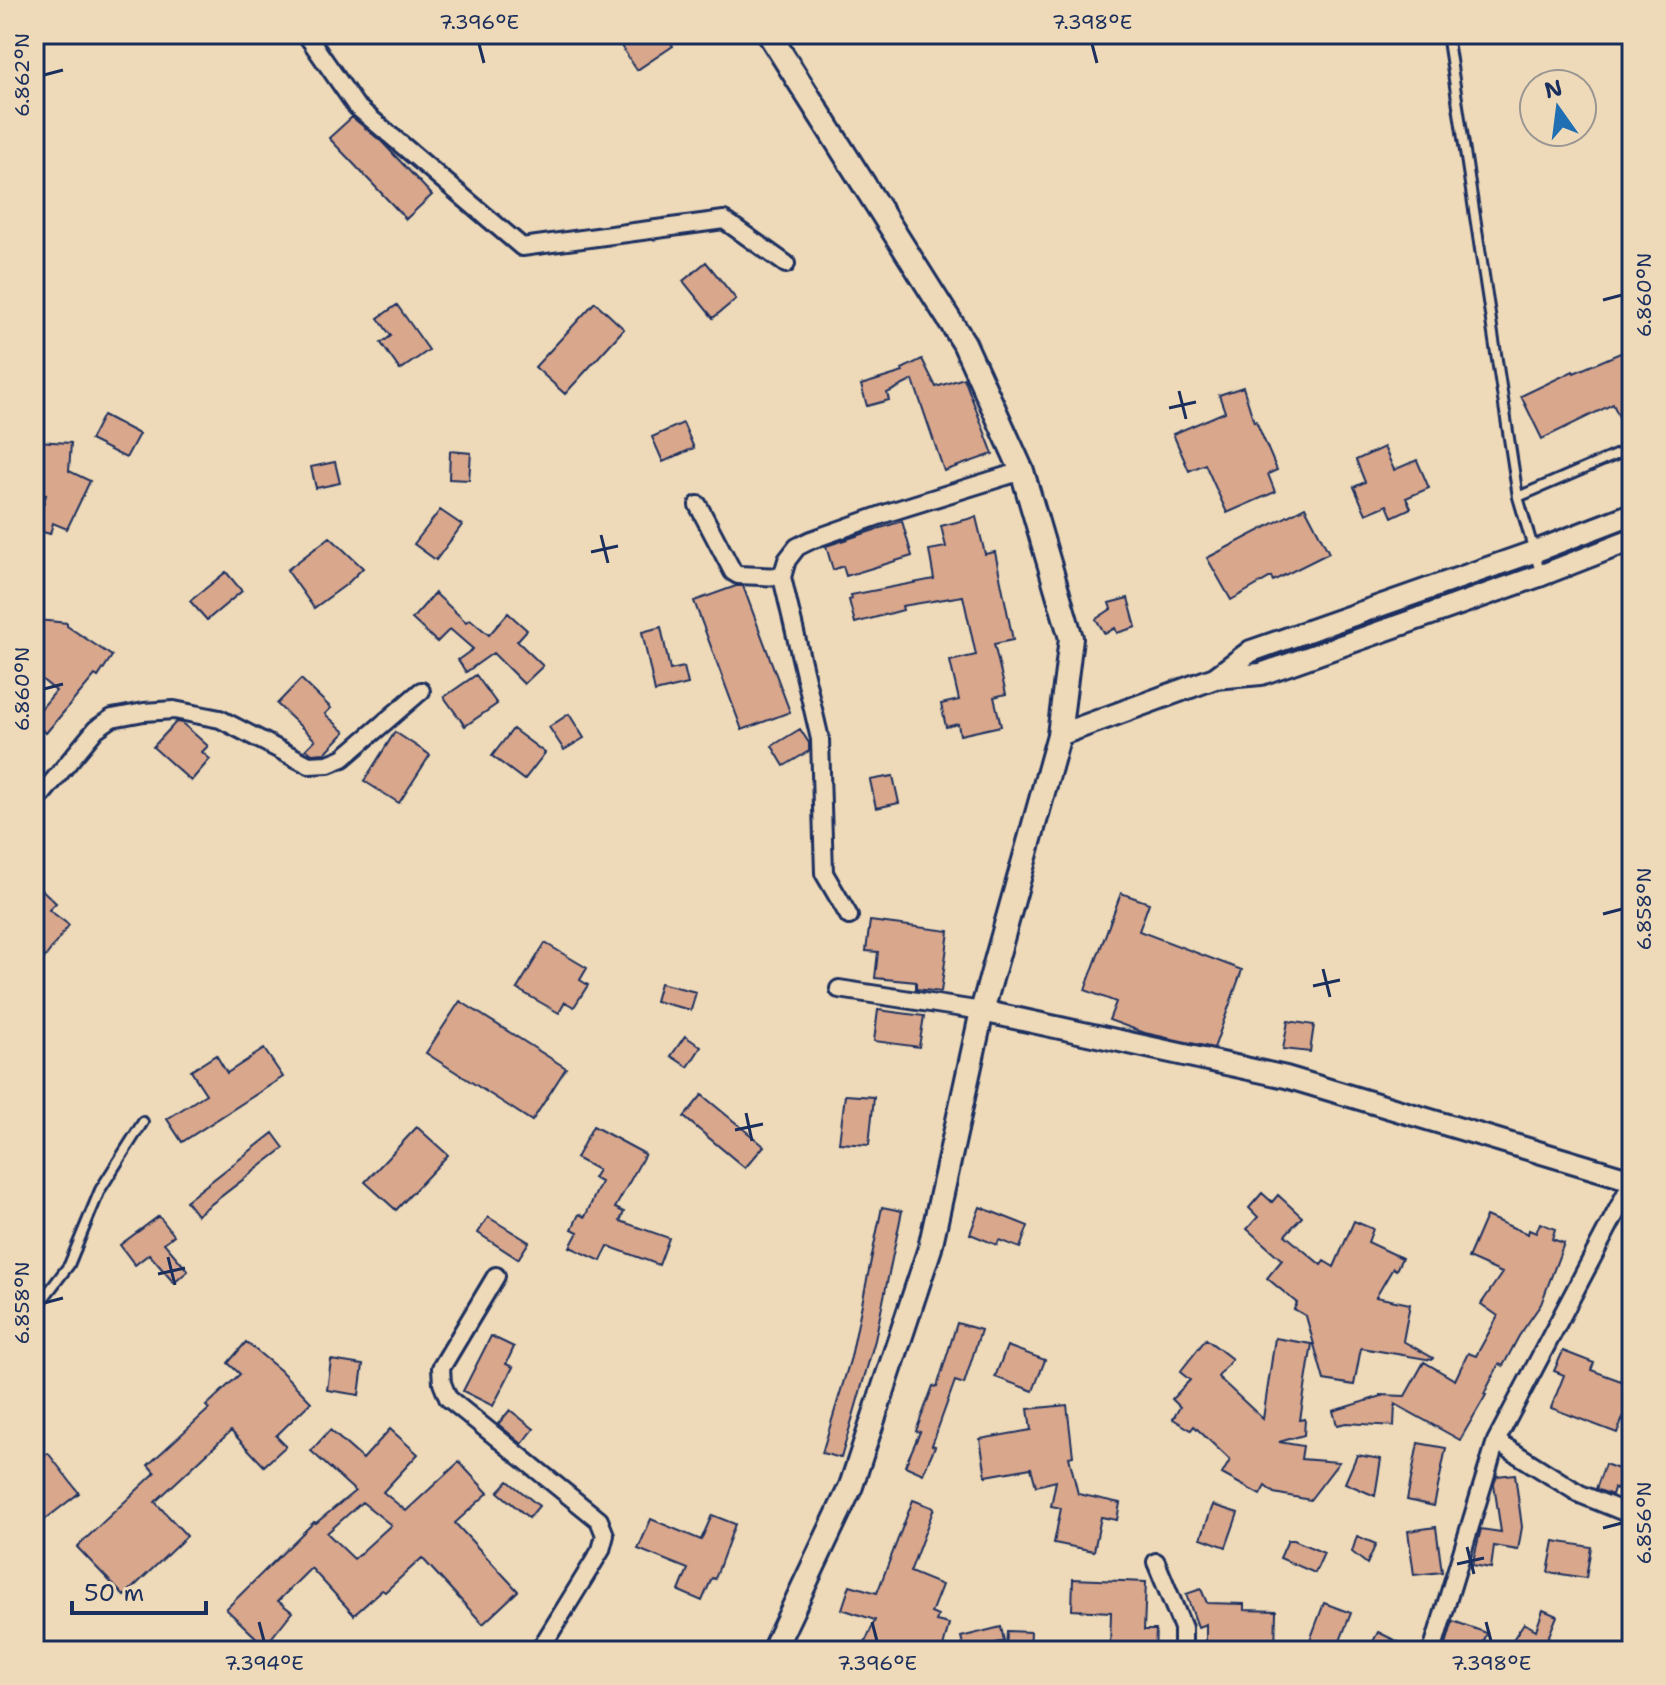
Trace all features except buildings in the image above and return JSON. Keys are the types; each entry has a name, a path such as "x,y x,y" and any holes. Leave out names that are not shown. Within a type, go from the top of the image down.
{"main road":[{"path":"769,34 964,343 1022,471 1071,638 1059,735 982,1011 930,1248 851,1486 773,1651"}],"street":[{"path":"306,34 356,106 522,247 724,220 786,264"},
{"path":"849,916 824,873 820,739 782,577 787,560 797,547 811,540 1022,471"},
{"path":"698,505 733,572 738,575 782,577"},
{"path":"1215,678 1251,651 1632,514"},
{"path":"1059,735 1215,678 1261,674 1632,540"},
{"path":"34,804 96,729 112,718 174,710 220,719 309,765 328,764 343,758 421,691"},
{"path":"839,989 982,1011 1286,1077 1632,1181 1496,1441 1432,1651"},
{"path":"496,1276 441,1368 442,1383 448,1398 599,1520 605,1535 601,1550 539,1651"},
{"path":"1496,1441 1580,1494 1632,1515"},
{"path":"1156,1562 1183,1628 1183,1651"}],"lane":[{"path":"1447,34 1518,497 1542,575"},
{"path":"1518,497 1632,448"},
{"path":"34,1311 69,1265 100,1190 143,1122"}]}
